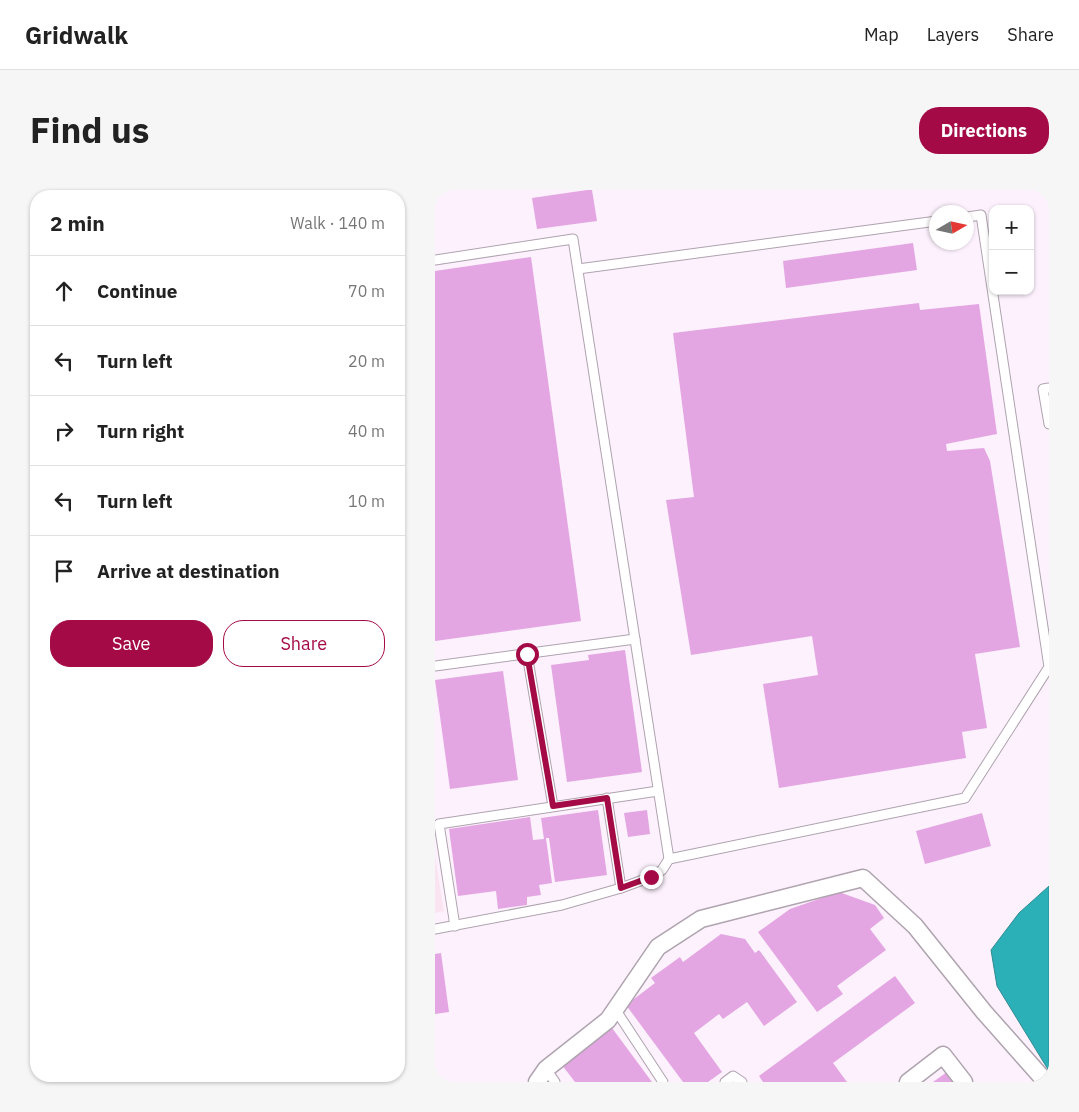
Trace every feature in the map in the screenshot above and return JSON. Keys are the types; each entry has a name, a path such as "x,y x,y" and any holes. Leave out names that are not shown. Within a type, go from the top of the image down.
{"street":[{"path":"546,1078 608,1020 658,947 701,918 863,878 915,926 983,1012 1047,1082"},
{"path":"908,1082 943,1055 963,1082"}],"lane":[{"path":"435,929 562,905 621,888 651,877 661,870 669,859 965,798 1049,667 981,215 974,216"},
{"path":"578,269 929,222"},
{"path":"435,260 573,239 669,859"},
{"path":"1049,388 1043,389 1049,424"},
{"path":"435,666 635,639"},
{"path":"527,654 553,806"},
{"path":"455,926 439,824 659,791"},
{"path":"607,798 621,888"},
{"path":"615,1009 663,1082"},
{"path":"725,1082 733,1076 742,1082"}],"shaded area":[{"path":"435,856 444,911 435,913"}],"water":[{"path":"1049,886 1049,1071 997,986 991,950 1019,913"}],"building":[{"path":"592,190 597,221 537,229 532,198"},
{"path":"913,243 917,270 786,288 783,261"},
{"path":"531,257 581,621 435,641 435,271"},
{"path":"919,303 920,310 979,304 997,434 946,444 947,451 984,448 990,461 1020,647 975,654 987,728 962,732 966,758 779,788 763,684 818,675 812,636 691,655 666,500 694,497 673,333"},
{"path":"625,650 642,772 567,782 551,665 589,660 588,655"},
{"path":"503,671 518,780 450,789 435,680"},
{"path":"598,810 607,875 555,882 549,838 546,838 552,883 539,885 541,895 527,897 527,905 498,909 496,891 458,896 449,829 530,817 533,840 544,839 541,818"},
{"path":"647,810 650,834 628,837 624,813"},
{"path":"982,813 991,846 925,864 916,831"},
{"path":"839,892 875,905 884,918 870,929 886,950 837,986 843,994 817,1012 758,932 790,909"},
{"path":"721,934 745,939 755,953 759,950 797,1002 764,1026 747,1002 723,1019 719,1014 694,1033 722,1072 708,1082 683,1082 626,1005 655,983 651,978 680,957 683,962"},
{"path":"441,953 449,1012 435,1014 435,954"},
{"path":"895,976 915,1003 833,1063 847,1082 763,1082 759,1076"},
{"path":"612,1028 652,1082 575,1082 562,1065"},
{"path":"947,1072 954,1082 933,1082"}],"route":[{"path":"527,654 553,806 607,798 621,888 651,877"}]}
